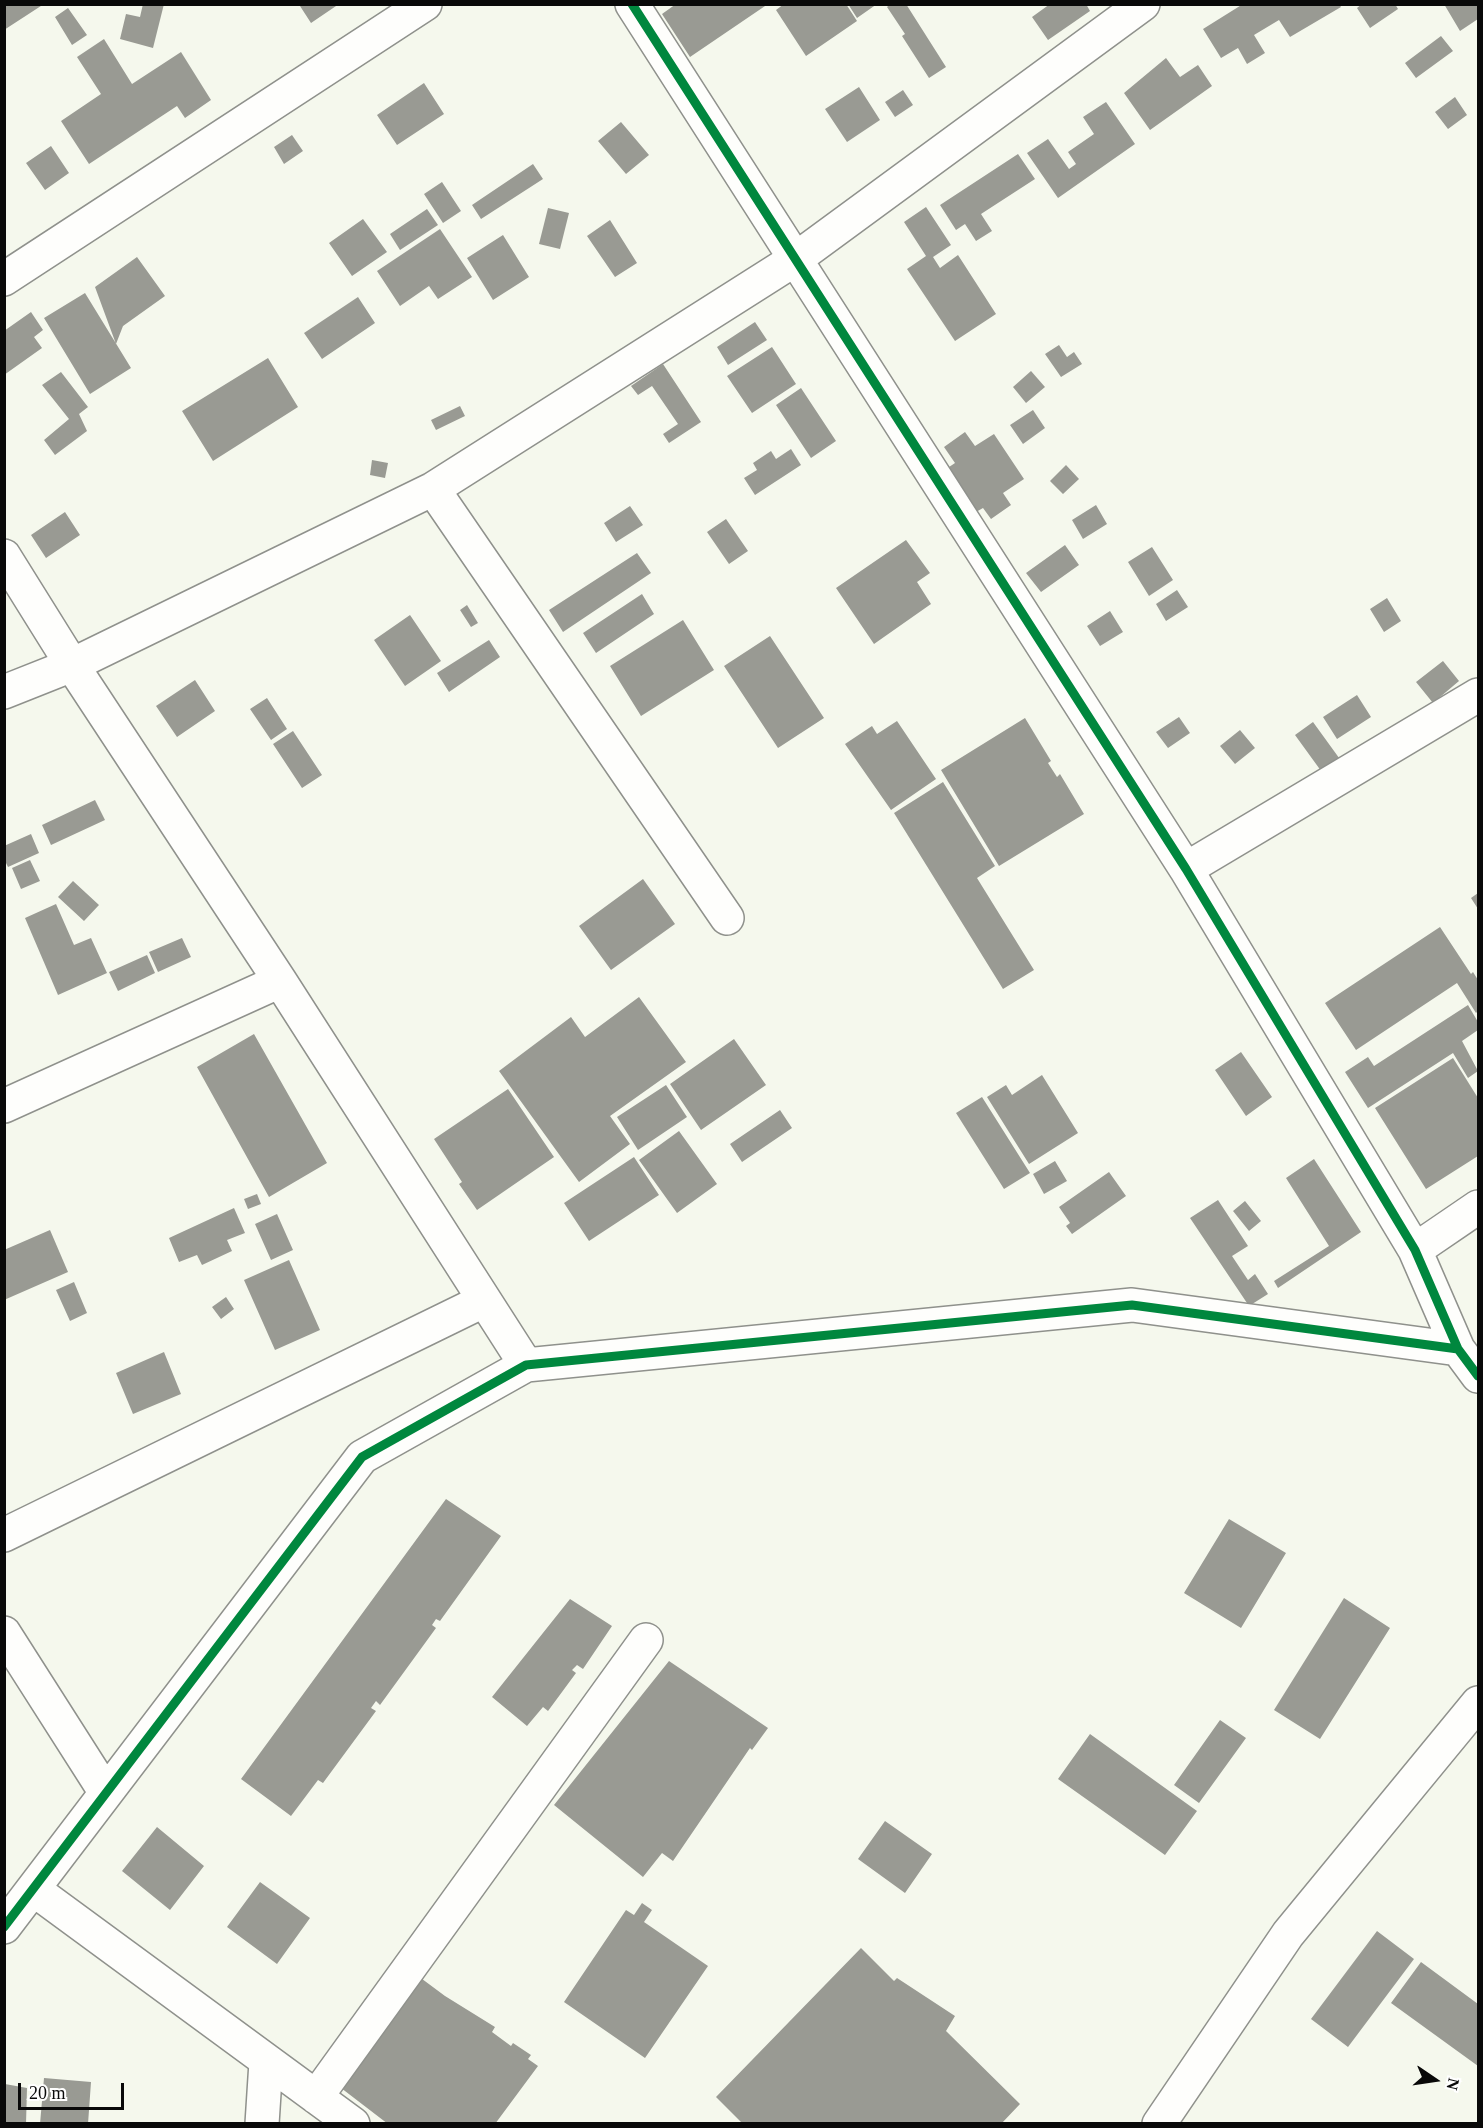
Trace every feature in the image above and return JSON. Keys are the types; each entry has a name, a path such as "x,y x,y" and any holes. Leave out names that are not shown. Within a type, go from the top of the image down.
{"street":[{"path":"4,279 425,4"},
{"path":"632,4 797,258 1186,869 1415,1250 1458,1349 1479,1376"},
{"path":"4,692 72,665 434,489 797,258 1143,4"},
{"path":"434,489 727,918"},
{"path":"4,556 72,665 280,981 526,1365"},
{"path":"1186,869 1479,695"},
{"path":"4,1106 280,981"},
{"path":"1415,1250 1479,1207"},
{"path":"4,1535 483,1301"},
{"path":"4,1927 362,1458 526,1365 1132,1305 1458,1349"},
{"path":"4,1633 106,1793"},
{"path":"316,2097 646,1640"},
{"path":"1159,2124 1287,1934 1479,1703"},
{"path":"33,1889 353,2124"},
{"path":"262,2124 266,2062"}],"building":[{"path":"4,4 44,4 4,30"},
{"path":"143,4 164,4 153,48 120,39 126,14 140,17"},
{"path":"302,4 339,4 311,23 300,6"},
{"path":"676,4 768,4 690,57 662,14"},
{"path":"784,4 846,4 857,21 806,56 776,10"},
{"path":"848,4 877,4 857,18"},
{"path":"890,4 906,4 946,67 929,78 902,36 905,34 887,7"},
{"path":"1050,4 1086,4 1090,11 1048,40 1032,17"},
{"path":"1243,4 1339,4 1341,7 1290,37 1279,20 1254,35 1265,53 1247,64 1238,48 1221,58 1203,29"},
{"path":"1362,4 1395,4 1398,9 1370,28 1357,8"},
{"path":"1444,4 1478,4 1478,19 1460,31"},
{"path":"68,8 87,35 72,45 55,17"},
{"path":"1441,36 1453,51 1416,78 1405,63"},
{"path":"104,39 132,84 181,52 211,100 185,118 177,106 89,164 61,121 101,94 77,57"},
{"path":"1166,58 1180,77 1198,65 1212,86 1150,130 1124,93"},
{"path":"424,83 444,114 397,145 377,115"},
{"path":"859,87 880,120 847,142 825,109"},
{"path":"903,90 913,105 895,117 885,102"},
{"path":"1455,97 1467,115 1448,129 1435,112"},
{"path":"1106,102 1135,144 1058,198 1027,153 1048,139 1069,169 1076,164 1068,152 1094,134 1083,117"},
{"path":"621,122 649,155 626,174 598,141"},
{"path":"292,135 303,151 284,164 274,147"},
{"path":"51,146 69,173 45,190 26,163"},
{"path":"1018,154 1035,179 981,214 992,231 976,241 965,224 956,230 940,205"},
{"path":"533,164 543,179 481,219 472,205"},
{"path":"442,182 461,211 443,223 424,194"},
{"path":"926,207 951,245 933,257 940,268 958,255 996,314 955,341 907,269 926,256 904,222"},
{"path":"548,208 569,213 560,249 539,244"},
{"path":"427,209 438,225 400,250 390,234"},
{"path":"363,219 387,252 352,276 329,243"},
{"path":"610,220 637,263 615,277 587,236"},
{"path":"440,229 472,277 438,299 429,286 400,306 377,271"},
{"path":"503,235 529,277 493,300 467,258"},
{"path":"137,257 165,296 123,326 116,344 95,287"},
{"path":"85,293 131,368 90,394 44,318"},
{"path":"358,297 375,323 322,359 304,333"},
{"path":"31,312 43,330 34,337 42,348 4,375 4,331"},
{"path":"755,322 767,340 728,365 717,347"},
{"path":"1059,345 1067,357 1074,352 1082,364 1061,377 1045,354"},
{"path":"772,347 796,384 752,413 727,376"},
{"path":"268,358 298,407 213,461 182,411"},
{"path":"663,364 701,422 669,443 663,434 678,424 652,386 638,395 631,386"},
{"path":"1031,371 1045,387 1026,403 1013,387"},
{"path":"61,372 88,407 79,414 87,431 55,455 44,440 69,419 42,385"},
{"path":"801,388 836,441 811,458 776,405"},
{"path":"460,406 465,416 436,430 431,420"},
{"path":"1033,410 1045,428 1023,444 1010,425"},
{"path":"965,432 975,446 994,434 1024,479 1003,493 1011,505 991,519 983,508 976,512 946,469 955,463 944,447"},
{"path":"791,449 801,465 755,495 744,478 757,470 753,463 771,451 776,459"},
{"path":"372,460 388,463 385,478 370,475"},
{"path":"1066,465 1079,479 1063,494 1050,481"},
{"path":"1096,505 1107,524 1083,539 1072,520"},
{"path":"630,506 643,525 616,542 604,523"},
{"path":"65,512 80,535 46,558 31,535"},
{"path":"726,519 748,551 729,564 707,532"},
{"path":"906,540 930,573 917,582 931,604 874,644 836,588"},
{"path":"1065,545 1079,565 1041,592 1026,573"},
{"path":"1152,547 1173,580 1149,596 1128,562"},
{"path":"637,553 651,573 563,632 549,610"},
{"path":"1177,590 1188,607 1166,621 1156,604"},
{"path":"642,594 654,614 596,653 583,633"},
{"path":"1387,598 1401,621 1384,632 1370,609"},
{"path":"467,605 478,623 471,627 460,610"},
{"path":"1110,611 1123,632 1100,646 1087,626"},
{"path":"410,615 441,661 405,686 374,640"},
{"path":"683,620 714,670 641,716 610,666"},
{"path":"770,636 824,718 778,748 724,666"},
{"path":"489,640 500,657 449,692 437,673"},
{"path":"1443,661 1459,681 1433,703 1416,682"},
{"path":"195,680 215,711 177,737 156,706"},
{"path":"1357,695 1371,717 1337,739 1323,717"},
{"path":"267,698 287,729 271,740 250,709"},
{"path":"1179,717 1190,733 1168,748 1156,732"},
{"path":"1025,718 1051,761 1048,763 1057,777 1060,774 1084,814 999,866 941,770"},
{"path":"897,721 936,779 891,810 845,744 872,726 877,734"},
{"path":"1313,722 1342,762 1324,775 1295,735"},
{"path":"1240,730 1255,748 1235,764 1220,746"},
{"path":"293,731 322,775 302,788 273,744"},
{"path":"943,782 995,866 977,878 1034,970 1003,989 894,813"},
{"path":"95,800 105,820 51,845 42,825"},
{"path":"31,834 39,853 8,867 4,859 4,846"},
{"path":"30,860 40,881 21,889 12,868"},
{"path":"643,879 675,924 611,970 579,926"},
{"path":"73,881 99,905 84,921 58,897"},
{"path":"1478,893 1478,909 1471,898"},
{"path":"56,904 74,945 91,938 107,973 58,995 25,918"},
{"path":"1440,927 1471,974 1473,972 1478,980 1478,1011 1476,1013 1457,983 1356,1050 1325,1003"},
{"path":"182,938 191,957 158,972 149,952"},
{"path":"147,955 155,973 118,991 109,972"},
{"path":"639,997 686,1062 610,1116 630,1144 579,1182 499,1071 571,1017 585,1037"},
{"path":"1468,1005 1478,1022 1478,1030 1462,1041 1478,1071 1468,1078 1453,1053 1368,1108 1345,1072 1368,1057 1374,1066"},
{"path":"254,1034 327,1163 269,1197 197,1067"},
{"path":"734,1039 766,1085 701,1130 670,1084"},
{"path":"1241,1052 1272,1097 1246,1116 1215,1070"},
{"path":"1453,1058 1478,1098 1478,1156 1426,1189 1375,1108"},
{"path":"1042,1075 1078,1133 1029,1164 987,1097 1006,1085 1012,1095"},
{"path":"666,1085 687,1117 638,1150 617,1117"},
{"path":"508,1089 554,1157 477,1210 459,1184 462,1182 434,1139"},
{"path":"982,1097 1030,1173 1004,1189 956,1113"},
{"path":"780,1110 792,1128 742,1162 730,1144"},
{"path":"679,1131 717,1184 677,1213 639,1160"},
{"path":"634,1157 659,1195 589,1241 564,1203"},
{"path":"1314,1159 1361,1232 1278,1288 1274,1281 1329,1246 1286,1178"},
{"path":"1055,1161 1067,1181 1044,1194 1033,1174"},
{"path":"1109,1172 1126,1196 1072,1234 1066,1226 1070,1223 1059,1207"},
{"path":"257,1194 261,1204 248,1209 244,1199"},
{"path":"1218,1200 1248,1246 1232,1256 1248,1280 1255,1274 1268,1294 1249,1306 1190,1218"},
{"path":"1245,1201 1261,1221 1249,1231 1233,1211"},
{"path":"234,1208 245,1233 227,1240 232,1251 202,1265 197,1255 179,1262 169,1238"},
{"path":"277,1214 293,1250 271,1260 255,1224"},
{"path":"50,1230 68,1272 4,1300 4,1250"},
{"path":"289,1260 320,1330 275,1350 244,1280"},
{"path":"74,1282 87,1313 70,1321 56,1290"},
{"path":"226,1297 234,1309 221,1319 212,1307"},
{"path":"164,1352 181,1394 133,1414 116,1373"},
{"path":"446,1499 501,1536 440,1621 436,1619 432,1625 436,1628 380,1705 376,1701 371,1708 376,1711 323,1783 318,1780 291,1816 241,1779"},
{"path":"1229,1519 1286,1553 1241,1628 1184,1593"},
{"path":"1344,1598 1390,1628 1320,1739 1274,1710"},
{"path":"570,1599 612,1626 583,1669 577,1665 572,1670 576,1673 548,1711 543,1707 527,1726 492,1697"},
{"path":"669,1661 768,1728 752,1750 750,1748 673,1861 662,1853 643,1877 554,1805"},
{"path":"1220,1720 1246,1738 1199,1803 1174,1785"},
{"path":"1090,1734 1197,1811 1165,1855 1058,1779"},
{"path":"885,1821 932,1854 905,1893 858,1859"},
{"path":"157,1827 204,1866 170,1910 122,1871"},
{"path":"260,1882 310,1918 277,1964 227,1927"},
{"path":"642,1903 652,1910 644,1922 708,1966 645,2058 564,2002 626,1910 634,1915"},
{"path":"1377,1931 1414,1959 1348,2047 1311,2019"},
{"path":"861,1948 894,1981 897,1978 955,2016 946,2031 1020,2104 1001,2124 743,2124 716,2097"},
{"path":"1421,1962 1478,2004 1478,2066 1391,2003"},
{"path":"410,1970 445,1996 495,2027 492,2032 511,2046 513,2043 531,2055 528,2059 538,2066 495,2124 388,2124 328,2078"},
{"path":"44,2078 91,2082 88,2124 40,2124"},
{"path":"5,2084 27,2088 26,2124 5,2124"}],"cycle path":[{"path":"632,4 1186,869 1415,1250 1458,1349 1478,1376"},
{"path":"4,1927 362,1457 526,1365 1132,1305 1458,1349"}]}
